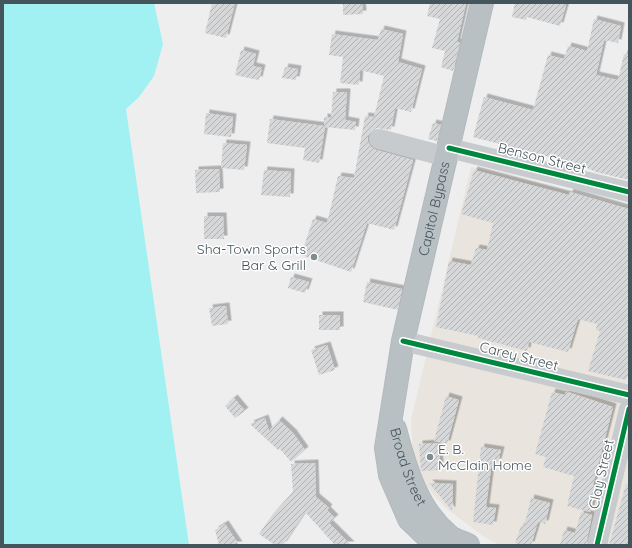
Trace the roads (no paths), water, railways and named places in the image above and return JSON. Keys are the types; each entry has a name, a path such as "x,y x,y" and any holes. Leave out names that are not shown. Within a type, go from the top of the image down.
{"highway":[{"name":"Capitol Bypass","path":"392,416 403,341 482,3"},
{"name":"Broad Street","path":"392,416 386,448 390,475 409,519 436,545"},
{"name":"Broad Street","path":"392,416 405,465 413,486 426,510 449,536 468,545"}],"street":[{"name":"Benson Street","path":"379,139 629,192"},
{"name":"Carey Street","path":"403,341 629,395"},
{"name":"Clay Street","path":"597,545 629,409"}],"water":[{"path":"3,3 154,3 163,44 154,76 139,97 126,109 189,545 3,545"}],"place":[{"name":"Sha-Town Sports Bar & Grill","path":"314,257"},
{"name":"E. B. McClain Home","path":"430,457"}]}
